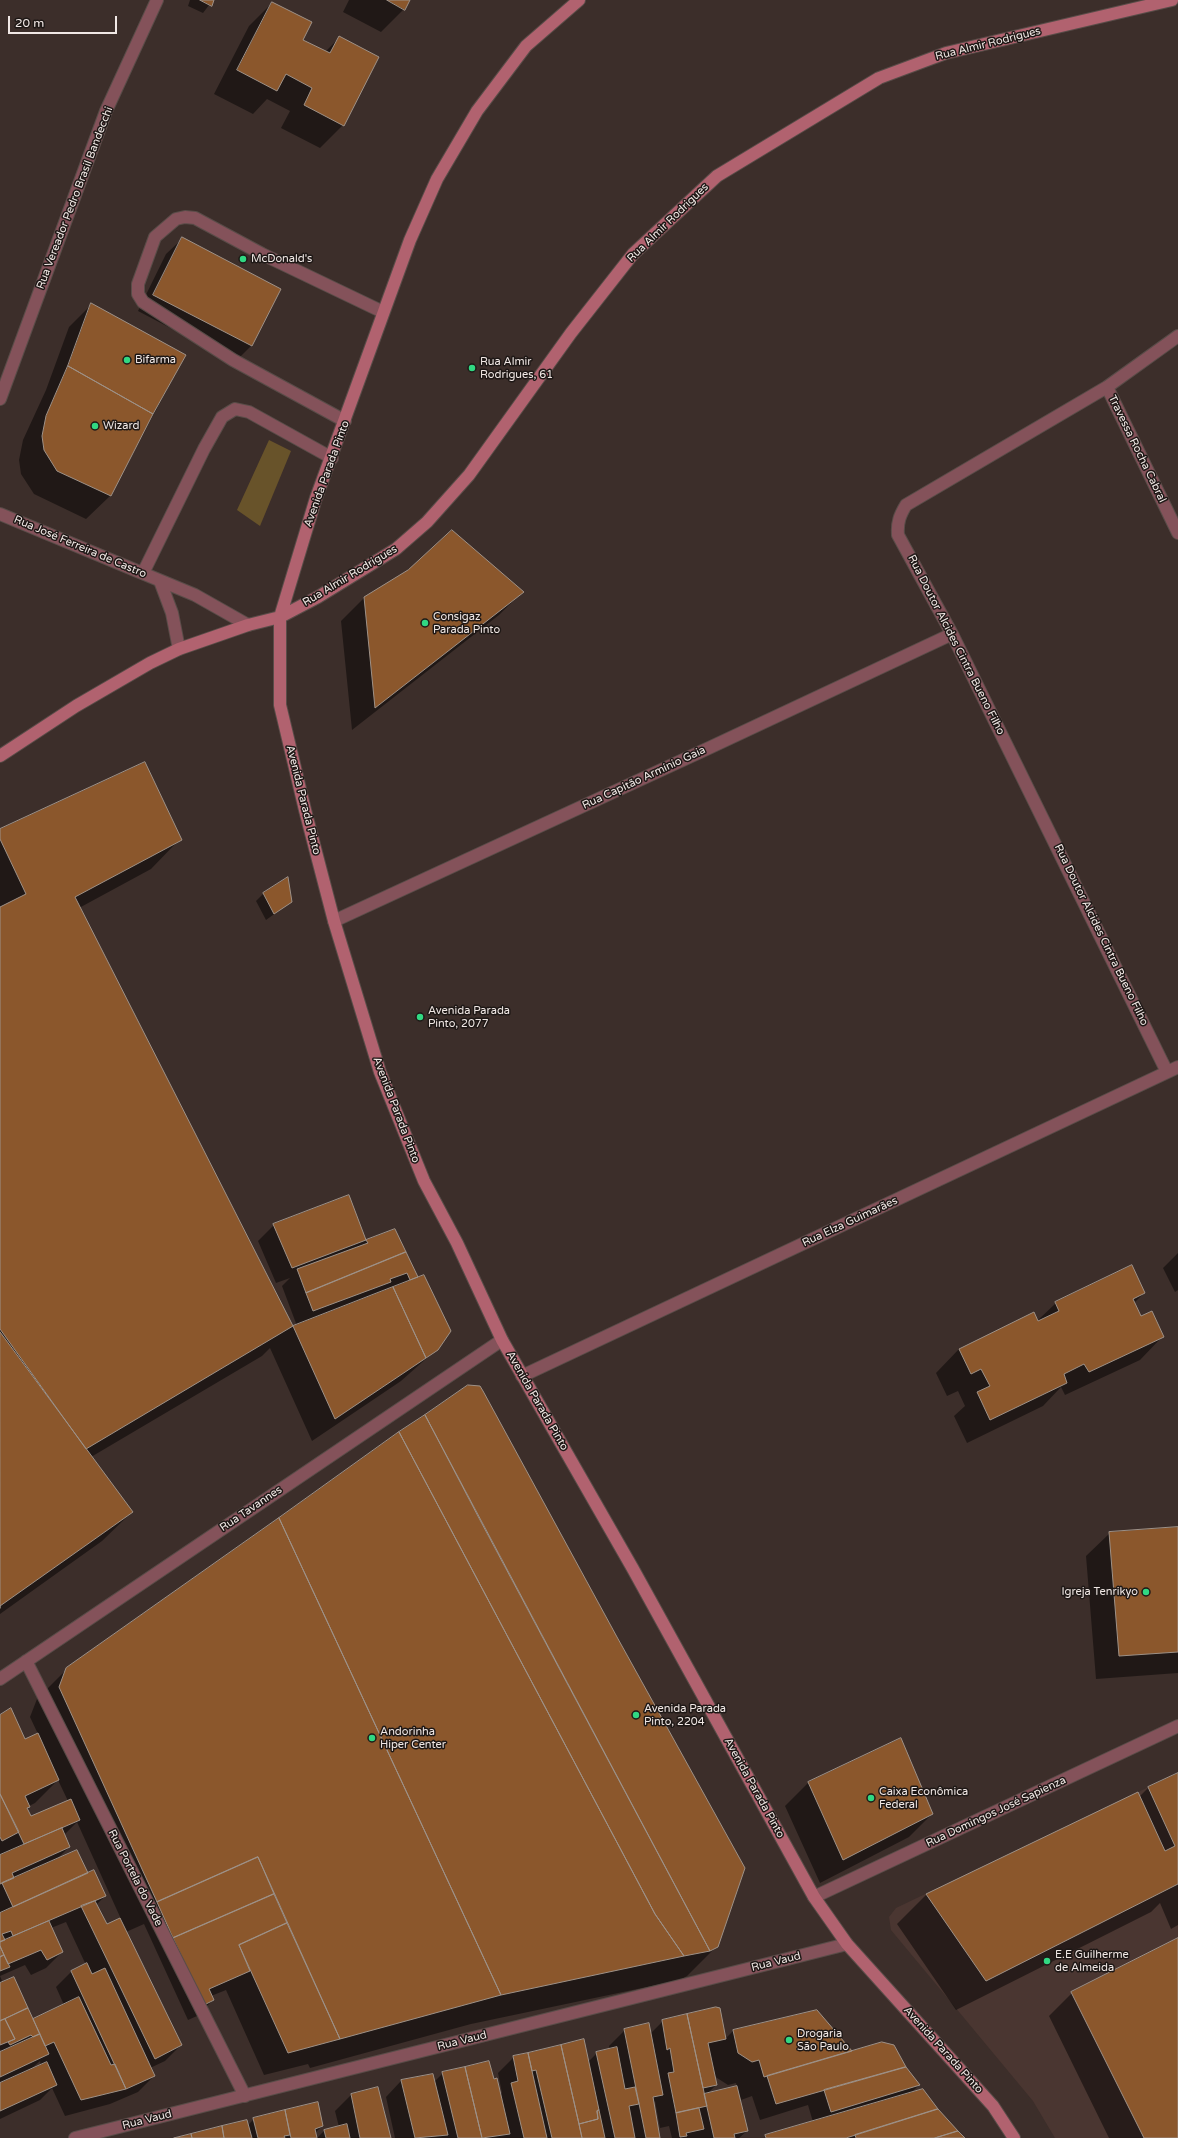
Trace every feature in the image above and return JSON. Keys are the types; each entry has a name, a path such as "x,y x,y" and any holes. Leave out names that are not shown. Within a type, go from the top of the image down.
{"main road":[{"name":"Avenida Parada Pinto","path":"579,0 526,46 477,111 437,178 410,240 332,458 316,498 280,617 280,705 305,810 334,921 380,1072 424,1180 457,1243 502,1340 633,1569 814,1897 848,1944 992,2106 1014,2138"},
{"name":"Rua Almir Rodrigues","path":"0,756 76,706 150,663 180,649 248,625 280,617 318,597 396,550 427,522 469,475 571,333 633,254 717,176 879,78 946,53 1172,0"}],"street":[{"name":"Rua Vereador Pedro Brasil Bandecchi","path":"0,399 106,112 157,0"},
{"path":"345,421 234,360 143,302 138,294 138,284 155,237 176,219 185,217 195,218 262,254 383,312"},
{"name":"Rua Doutor Alcides Cintra Bueno Filho","path":"1173,1070 952,634 898,535 899,516 906,505 1107,387 1178,336"},
{"name":"Travessa Rocha Cabral","path":"1107,387 1178,533"},
{"path":"143,573 204,449 222,417 235,409 249,412 332,458"},
{"name":"Rua José Ferreira de Castro","path":"0,514 195,595 248,625"},
{"name":"Rua José Ferreira de Castro","path":"160,581 172,613 180,649"},
{"name":"Rua Capitão Armínio Gaia","path":"334,921 711,748 952,634"},
{"name":"Rua Elza Guimarães","path":"522,1376 1173,1070"},
{"name":"Rua Tavannes","path":"0,1679 502,1340"},
{"name":"Rua Portela do Vade","path":"26,1660 244,2096"},
{"name":"Rua Domingos José Sapienza","path":"814,1897 1178,1726"},
{"name":"Rua Vaud","path":"75,2138 848,1944"}],"shaded area":[{"path":"269,440 291,451 260,526 237,510"},
{"name":"E.E Guilherme de Almeida","path":"1178,1773 1178,2138 1055,2138 1033,2101 891,1930 889,1917 896,1908"}],"building":[{"path":"200,0 214,0 212,6"},
{"path":"387,0 410,0 405,10"},
{"path":"272,2 312,22 303,40 330,53 339,36 379,57 344,126 304,105 312,88 286,74 277,91 237,70"},
{"path":"182,237 281,289 252,346 153,295"},
{"name":"Bifarma","path":"91,303 186,355 153,414 68,366"},
{"name":"Wizard","path":"68,366 153,414 111,496 57,471 44,450 42,436 46,416"},
{"name":"Consigaz Parada Pinto","path":"452,530 524,592 375,708 364,597 408,570"},
{"path":"145,762 182,840 75,897 293,1326 86,1449 0,1329 0,907 26,894 0,839 0,829"},
{"path":"288,877 292,902 274,914 263,893"},
{"path":"349,1195 366,1240 292,1268 273,1224"},
{"path":"395,1229 406,1252 306,1293 297,1269 368,1243 366,1240"},
{"path":"406,1252 418,1277 410,1280 407,1273 390,1279 391,1282 313,1311 306,1293"},
{"path":"1132,1265 1145,1293 1133,1299 1141,1316 1152,1311 1164,1337 1089,1372 1084,1364 1064,1374 1067,1383 990,1420 977,1392 990,1386 981,1369 971,1374 959,1349 1034,1312 1038,1321 1059,1311 1055,1302"},
{"path":"424,1275 451,1331 438,1350 426,1358 393,1287"},
{"path":"393,1287 426,1358 335,1419 293,1326"},
{"path":"0,1332 133,1512 0,1606"},
{"path":"468,1385 480,1386 483,1391 745,1868 718,1947 710,1951 425,1415"},
{"path":"425,1415 710,1951 684,1956 655,1914 399,1432"},
{"path":"399,1432 655,1914 684,1956 501,1995 279,1518"},
{"path":"279,1518 501,1995 340,2039 258,1857 157,1902 59,1687 66,1668"},
{"name":"Igreja Tenrikyo","path":"1178,1527 1178,1652 1119,1656 1109,1532"},
{"path":"11,1708 25,1739 38,1733 59,1780 25,1796 30,1807 27,1808 31,1816 71,1799 80,1820 24,1844 0,1794 0,1715"},
{"name":"Caixa Econômica Federal","path":"901,1738 933,1814 843,1860 808,1782"},
{"path":"1178,1773 1178,1884 986,1981 926,1894 1138,1792 1165,1851 1175,1846 1148,1787"},
{"path":"0,1794 19,1832 2,1841 0,1837"},
{"path":"62,1828 70,1847 12,1873 14,1878 0,1884 0,1855"},
{"path":"77,1850 88,1873 13,1907 2,1883"},
{"path":"258,1857 274,1894 173,1938 157,1902"},
{"path":"94,1870 106,1896 13,1936 11,1931 2,1934 5,1940 0,1942 0,1913"},
{"path":"274,1894 287,1923 239,1945 250,1971 209,1989 214,2000 204,2005 173,1938"},
{"path":"95,1901 107,1924 120,1918 182,2045 155,2059 81,1906"},
{"path":"49,1921 63,1952 47,1960 41,1950 8,1964 0,1946 0,1942"},
{"path":"287,1923 340,2039 288,2053 239,1945"},
{"path":"1178,1938 1178,2138 1144,2138 1071,1992"},
{"path":"0,1946 4,1955 0,1957"},
{"path":"4,1955 10,1967 0,1971 0,1957"},
{"path":"87,1963 92,1974 105,1968 155,2076 126,2089 71,1971"},
{"path":"14,1977 28,2008 0,2021 0,1983"},
{"path":"79,1997 111,2065 115,2064 126,2089 81,2100 54,2042 45,2046 33,2019"},
{"path":"716,2007 720,2008 726,2039 708,2043 717,2085 703,2088 687,2014"},
{"path":"28,2008 40,2034 33,2037 31,2035 10,2045 8,2042 15,2039 5,2019"},
{"name":"Drogaria São Paulo","path":"817,2010 852,2051 764,2077 759,2060 752,2062 738,2053 733,2030"},
{"path":"687,2014 707,2106 676,2113 668,2073 674,2072 670,2048 667,2050 662,2020"},
{"path":"5,2019 15,2039 0,2045 0,2021"},
{"path":"649,2023 663,2095 653,2097 660,2138 646,2138 624,2029"},
{"path":"40,2034 49,2054 0,2077 0,2052"},
{"path":"584,2039 599,2110 597,2111 598,2119 579,2124 561,2045"},
{"path":"882,2042 894,2045 906,2067 776,2104 767,2076"},
{"path":"561,2045 582,2138 552,2138 536,2070 532,2071 528,2053"},
{"path":"617,2047 625,2089 635,2087 639,2104 629,2106 635,2138 615,2138 596,2052"},
{"path":"528,2053 547,2138 524,2138 511,2083 518,2081 513,2056"},
{"path":"489,2061 494,2079 497,2078 510,2134 482,2138 465,2067"},
{"path":"47,2062 57,2085 0,2111 0,2083"},
{"path":"465,2067 482,2138 458,2138 442,2072"},
{"path":"906,2067 920,2085 831,2112 824,2090"},
{"path":"433,2074 448,2135 415,2138 401,2080"},
{"path":"737,2086 748,2131 734,2134 735,2138 714,2138 704,2094"},
{"path":"378,2087 391,2138 360,2138 351,2094"},
{"path":"923,2089 938,2109 846,2138 766,2138 765,2135"},
{"path":"318,2102 323,2126 315,2129 317,2138 291,2138 285,2110"},
{"path":"699,2108 704,2129 686,2133 687,2136 680,2137 676,2113"},
{"path":"938,2109 958,2131 935,2138 856,2138 855,2135"},
{"path":"285,2110 290,2135 284,2136 285,2138 258,2138 253,2118"},
{"path":"599,2110 605,2138 582,2138 579,2124 598,2119 597,2111"},
{"path":"247,2120 252,2138 224,2138 222,2126"},
{"path":"347,2124 350,2138 326,2138 324,2130"},
{"path":"222,2126 224,2138 192,2138 191,2134"},
{"path":"958,2131 965,2138 935,2138"},
{"path":"191,2134 192,2138 174,2138"}],"place":[{"name":"McDonald's","path":"243,259"},
{"name":"Bifarma","path":"127,360"},
{"name":"Rua Almir Rodrigues, 61","path":"472,368"},
{"name":"Wizard","path":"95,426"},
{"name":"Consigaz Parada Pinto","path":"425,623"},
{"name":"Avenida Parada Pinto, 2077","path":"420,1017"},
{"name":"Igreja Tenrikyo","path":"1146,1592"},
{"name":"Avenida Parada Pinto, 2204","path":"636,1715"},
{"name":"Andorinha Hiper Center","path":"372,1738"},
{"name":"Caixa Econômica Federal","path":"871,1798"},
{"name":"E.E Guilherme de Almeida","path":"1047,1961"},
{"name":"Drogaria São Paulo","path":"789,2040"}]}
